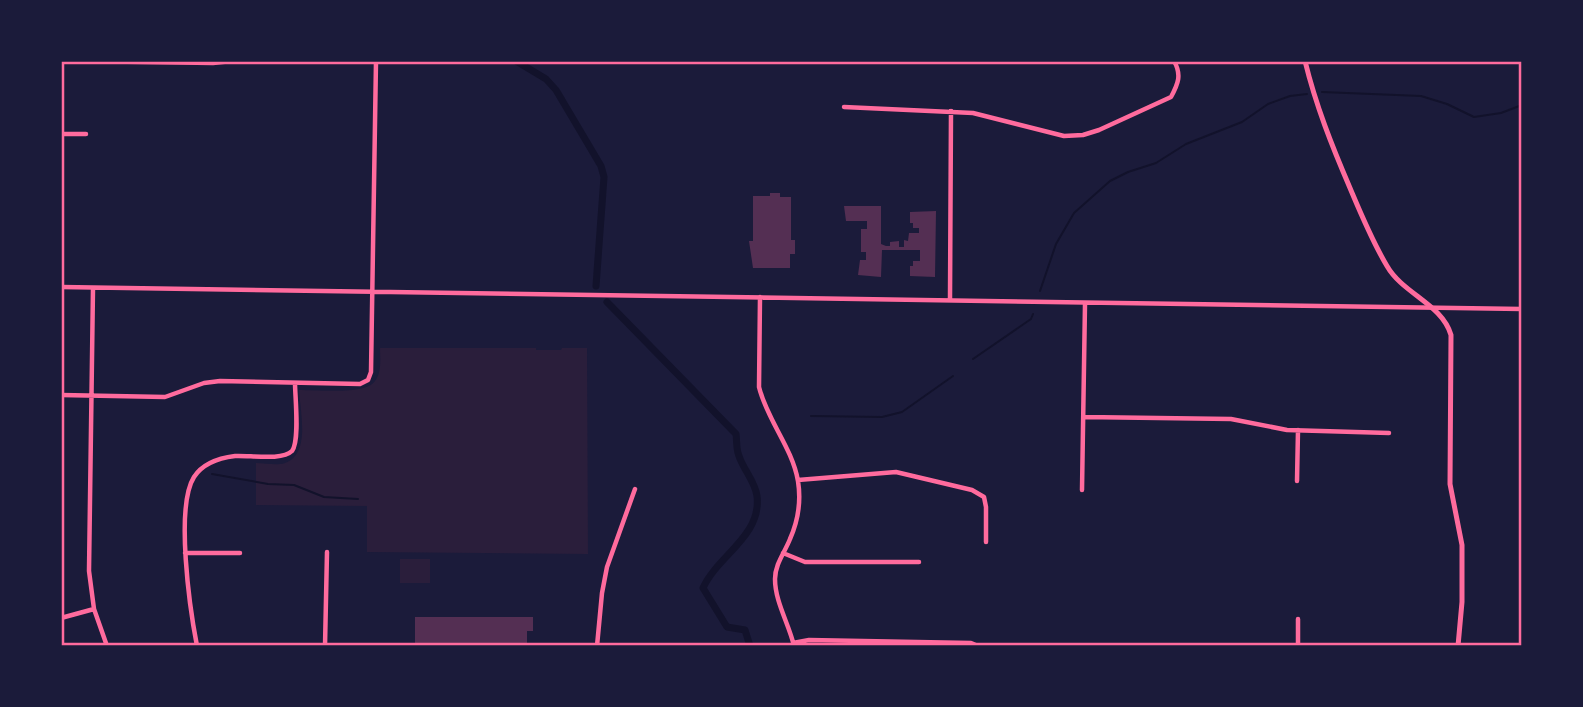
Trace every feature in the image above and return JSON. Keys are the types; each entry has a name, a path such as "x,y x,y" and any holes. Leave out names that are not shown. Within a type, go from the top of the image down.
{"street":[{"path":"76,61 232,61"},
{"path":"61,396 165,397 204,383 220,381 360,384 368,380 376,61"},
{"path":"844,107 951,111 993,117 1064,136 1083,135 1171,97 1178,85 1180,74 1174,61"},
{"path":"1305,61 1319,115 1365,223 1388,268 1412,294 1444,317 1451,335 1450,484 1462,545 1462,602 1458,646"},
{"path":"950,299 951,111"},
{"path":"61,134 86,134"},
{"path":"61,287 1522,309"},
{"path":"93,288 89,571 94,609 107,646"},
{"path":"760,297 759,387 792,461 799,498 796,522 775,576 776,592 793,644 809,640 971,643 978,646"},
{"path":"1082,490 1085,304"},
{"path":"197,646 188,599 185,553 187,496 193,478 204,466 217,460 233,456 282,456 291,453 296,444 295,383"},
{"path":"1084,417 1231,419 1298,430 1389,433"},
{"path":"1297,481 1298,430"},
{"path":"797,480 896,472 972,490 984,496 986,542"},
{"path":"597,646 607,567 635,489"},
{"path":"325,646 327,552"},
{"path":"185,553 240,553"},
{"path":"783,553 806,562 919,562"},
{"path":"61,618 94,609"},
{"path":"1298,619 1298,646"},
{"path":"222,646 254,646"}],"shaded area":[{"path":"380,348 587,348 588,554 367,552 367,506 256,505 256,463 285,463 298,451 302,431 299,390 340,391 370,385 379,373"},
{"path":"400,559 430,559 430,583 400,583"}],"building":[{"path":"770,193 791,197 791,240 795,240 795,254 790,254 790,268 753,268 749,241 753,241 753,196 770,196"},
{"path":"844,206 881,206 881,244 890,246 890,242 899,241 899,247 904,247 904,240 908,241 909,233 919,233 919,228 913,228 913,223 910,223 910,212 936,211 935,277 910,276 913,261 920,261 920,250 882,250 881,277 858,275 860,260 866,260 866,252 861,252 861,229 867,229 867,221 846,221"},
{"path":"415,617 533,617 533,631 527,631 527,646 415,646"}],"waterway":[{"path":"516,61 546,79 556,90 601,166 604,177 596,286"},
{"path":"1322,92 1421,96 1447,104 1474,117 1501,113 1522,105"},
{"path":"1040,291 1056,244 1074,213 1110,181 1156,163 1186,144 1242,122 1268,104 1290,96 1307,94"},
{"path":"607,302 736,434 738,453 756,491 757,510 746,534 703,588 727,627 745,630 750,646"},
{"path":"973,359 1031,319 1033,314"},
{"path":"811,416 882,417 902,412 953,376"},
{"path":"212,474 268,484 294,485 324,497 358,499"}]}
